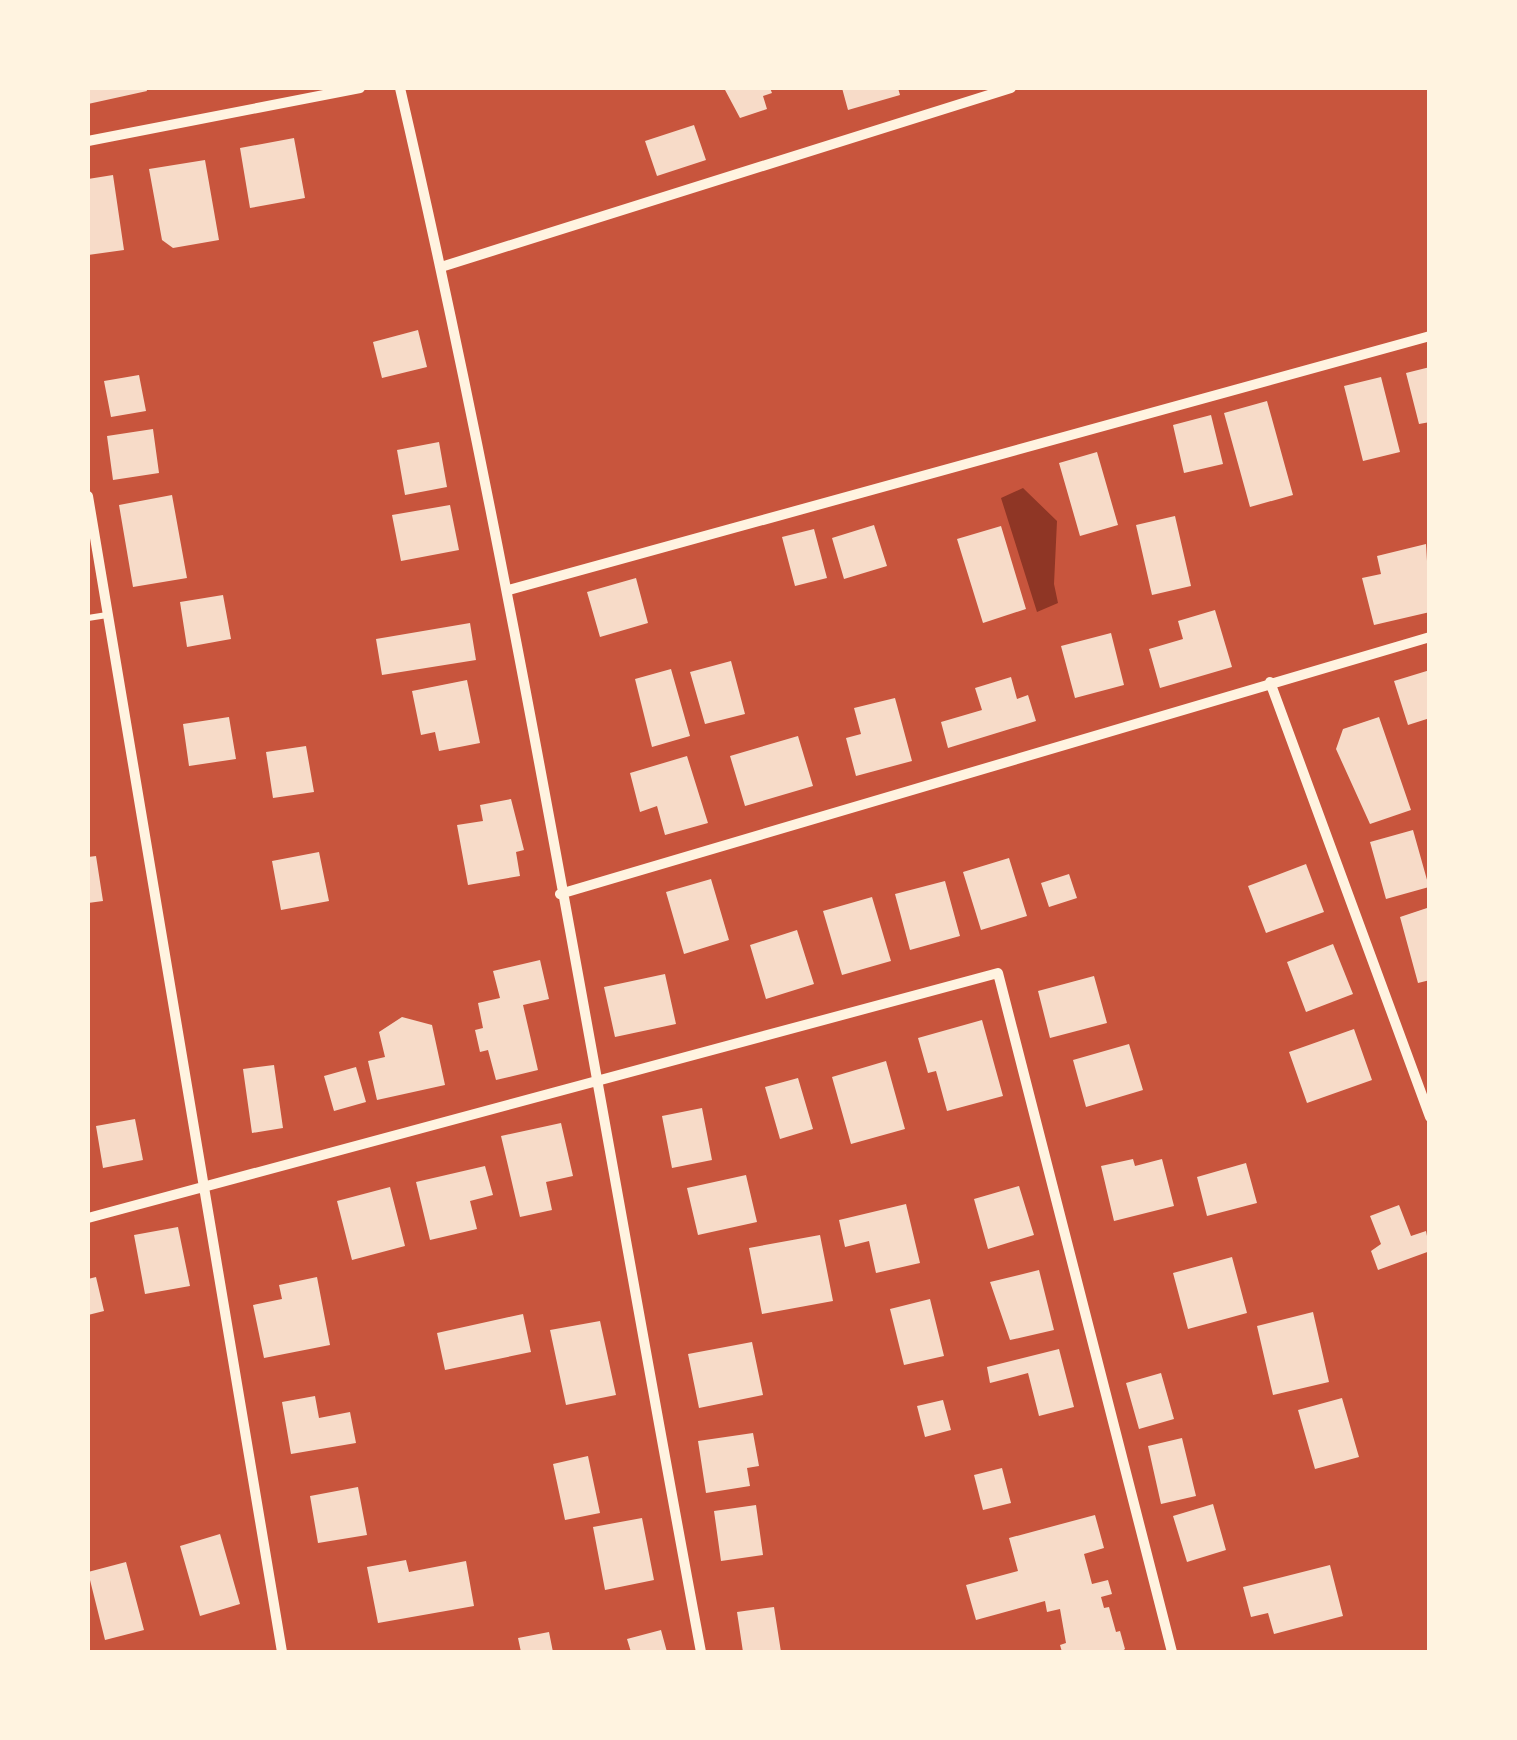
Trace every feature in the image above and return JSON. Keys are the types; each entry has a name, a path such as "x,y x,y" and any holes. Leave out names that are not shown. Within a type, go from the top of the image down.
{"street":[{"path":"88,141 360,88"},
{"path":"400,88 442,266 509,590 560,894 701,1652"},
{"path":"442,266 1010,88"},
{"path":"509,590 1430,336"},
{"path":"88,496 200,1186 282,1652"},
{"path":"560,894 1430,637"},
{"path":"1270,682 1430,1116"},
{"path":"88,1218 998,973 1172,1652"}],"lane":[{"path":"88,618 107,615"}],"shaded area":[{"path":"1023,488 1057,521 1054,584 1058,603 1037,612 1001,498"}],"building":[{"path":"88,88 146,88 147,91 88,104"},
{"path":"724,88 770,88 772,93 763,96 767,109 740,118"},
{"path":"842,88 898,88 900,95 848,110"},
{"path":"694,125 706,160 657,176 645,141"},
{"path":"294,138 305,198 250,208 240,148"},
{"path":"205,160 219,240 173,248 162,240 149,169"},
{"path":"113,175 124,250 88,255 88,179"},
{"path":"418,330 427,367 382,378 373,342"},
{"path":"1430,367 1430,422 1419,424 1406,373"},
{"path":"139,375 146,411 111,417 104,381"},
{"path":"1381,377 1400,452 1363,461 1344,386"},
{"path":"1267,401 1293,495 1250,507 1224,413"},
{"path":"1211,415 1223,464 1184,473 1173,425"},
{"path":"153,429 159,473 113,480 107,436"},
{"path":"439,442 447,487 405,495 397,450"},
{"path":"1097,452 1118,525 1080,536 1059,463"},
{"path":"172,495 187,578 133,587 119,505"},
{"path":"450,505 459,550 401,561 392,515"},
{"path":"1175,516 1191,586 1152,595 1136,525"},
{"path":"874,525 887,566 844,579 832,538"},
{"path":"1001,526 1026,609 983,623 957,539"},
{"path":"814,529 827,578 795,586 782,537"},
{"path":"1426,544 1430,612 1374,625 1362,578 1381,574 1377,556"},
{"path":"636,578 648,623 600,637 587,592"},
{"path":"223,595 231,639 187,647 180,602"},
{"path":"1215,610 1232,667 1160,688 1149,649 1183,639 1178,621"},
{"path":"470,623 476,660 382,675 376,639"},
{"path":"1111,633 1124,685 1075,698 1061,646"},
{"path":"731,661 745,714 705,724 690,672"},
{"path":"671,669 690,736 652,747 635,679"},
{"path":"1430,670 1430,718 1408,725 1394,681"},
{"path":"1011,677 1017,699 1028,695 1036,721 948,748 941,722 982,710 975,688"},
{"path":"467,680 480,743 439,751 435,732 421,735 412,691"},
{"path":"895,698 912,761 856,776 846,738 861,734 854,708"},
{"path":"229,717 236,759 189,766 183,724"},
{"path":"1379,717 1411,810 1370,824 1336,749 1343,729"},
{"path":"798,736 813,786 745,806 730,756"},
{"path":"306,746 314,792 273,798 266,752"},
{"path":"687,756 708,823 665,835 657,806 640,812 630,773"},
{"path":"511,799 524,850 516,852 520,876 468,885 457,825 483,821 480,805"},
{"path":"1413,830 1429,887 1386,899 1370,842"},
{"path":"319,852 329,901 281,910 272,861"},
{"path":"96,856 103,901 88,903 88,857"},
{"path":"1009,858 1027,916 981,930 963,872"},
{"path":"1306,864 1324,912 1266,933 1248,886"},
{"path":"1069,874 1077,898 1049,907 1041,883"},
{"path":"711,879 729,940 684,954 666,892"},
{"path":"945,881 960,936 910,950 895,894"},
{"path":"872,897 891,961 842,975 823,911"},
{"path":"1430,907 1430,980 1418,983 1400,917"},
{"path":"797,930 814,984 766,999 750,945"},
{"path":"1333,944 1353,994 1306,1012 1287,962"},
{"path":"540,960 549,999 523,1005 538,1070 496,1080 488,1050 480,1052 475,1030 483,1028 478,1003 500,998 493,971"},
{"path":"665,974 676,1024 615,1037 604,987"},
{"path":"1094,976 1107,1023 1050,1038 1038,991"},
{"path":"402,1017 432,1025 445,1085 377,1100 368,1061 385,1057 379,1032"},
{"path":"982,1020 1003,1096 947,1111 936,1071 928,1073 918,1038"},
{"path":"1354,1029 1372,1080 1307,1103 1289,1052"},
{"path":"1129,1044 1143,1090 1086,1107 1073,1060"},
{"path":"886,1061 905,1129 851,1144 832,1077"},
{"path":"274,1065 283,1128 252,1133 243,1069"},
{"path":"356,1067 366,1102 334,1111 324,1076"},
{"path":"798,1078 813,1129 780,1139 765,1087"},
{"path":"702,1108 712,1160 672,1168 662,1116"},
{"path":"135,1119 143,1160 103,1168 96,1126"},
{"path":"561,1123 573,1176 546,1182 552,1210 520,1217 501,1136"},
{"path":"1133,1159 1135,1166 1162,1159 1174,1206 1114,1221 1101,1166"},
{"path":"1246,1163 1257,1203 1207,1216 1197,1177"},
{"path":"485,1166 493,1195 470,1201 477,1229 430,1240 416,1182"},
{"path":"746,1175 757,1222 698,1235 687,1188"},
{"path":"1019,1186 1034,1235 988,1249 974,1199"},
{"path":"390,1187 405,1246 352,1260 337,1201"},
{"path":"906,1204 920,1263 876,1273 869,1241 845,1247 839,1220"},
{"path":"1399,1205 1411,1236 1426,1231 1430,1251 1378,1270 1371,1251 1381,1244 1370,1216"},
{"path":"178,1227 190,1286 145,1294 134,1235"},
{"path":"820,1235 833,1301 762,1314 749,1248"},
{"path":"1232,1257 1247,1313 1188,1329 1173,1273"},
{"path":"1039,1270 1054,1330 1010,1340 990,1282"},
{"path":"96,1277 104,1311 88,1315 88,1279"},
{"path":"317,1277 330,1345 264,1358 253,1305 282,1299 279,1285"},
{"path":"930,1299 944,1356 904,1365 890,1309"},
{"path":"1313,1312 1329,1382 1273,1395 1257,1326"},
{"path":"523,1314 531,1352 445,1370 437,1333"},
{"path":"600,1321 616,1395 566,1405 550,1330"},
{"path":"752,1342 763,1395 699,1408 688,1354"},
{"path":"1059,1349 1074,1407 1039,1416 1028,1373 990,1383 987,1367"},
{"path":"1161,1373 1174,1419 1139,1429 1126,1383"},
{"path":"315,1396 319,1418 350,1412 356,1443 291,1454 282,1402"},
{"path":"1342,1398 1359,1457 1315,1469 1298,1410"},
{"path":"943,1400 951,1430 925,1437 917,1406"},
{"path":"753,1433 759,1466 747,1468 750,1486 706,1493 698,1441"},
{"path":"1182,1438 1196,1496 1161,1504 1148,1446"},
{"path":"588,1456 600,1513 565,1520 553,1464"},
{"path":"1002,1468 1011,1503 983,1510 974,1475"},
{"path":"358,1487 367,1535 318,1543 310,1496"},
{"path":"1213,1504 1226,1550 1187,1562 1173,1516"},
{"path":"756,1505 763,1555 721,1561 714,1511"},
{"path":"1095,1515 1104,1548 1084,1554 1092,1584 1108,1580 1112,1594 1101,1597 1104,1608 1109,1607 1125,1649 1062,1652 1060,1645 1066,1643 1060,1609 1047,1612 1045,1601 976,1620 966,1585 1018,1571 1009,1538"},
{"path":"642,1518 654,1580 605,1590 593,1527"},
{"path":"220,1534 240,1604 200,1616 180,1546"},
{"path":"406,1560 409,1572 466,1561 474,1606 378,1623 367,1567"},
{"path":"126,1562 144,1630 105,1640 88,1572"},
{"path":"1330,1565 1343,1616 1274,1634 1268,1613 1251,1617 1243,1587"},
{"path":"774,1607 781,1652 743,1652 737,1612"},
{"path":"661,1630 667,1652 631,1652 627,1639"},
{"path":"549,1632 553,1652 521,1652 518,1638"}]}
